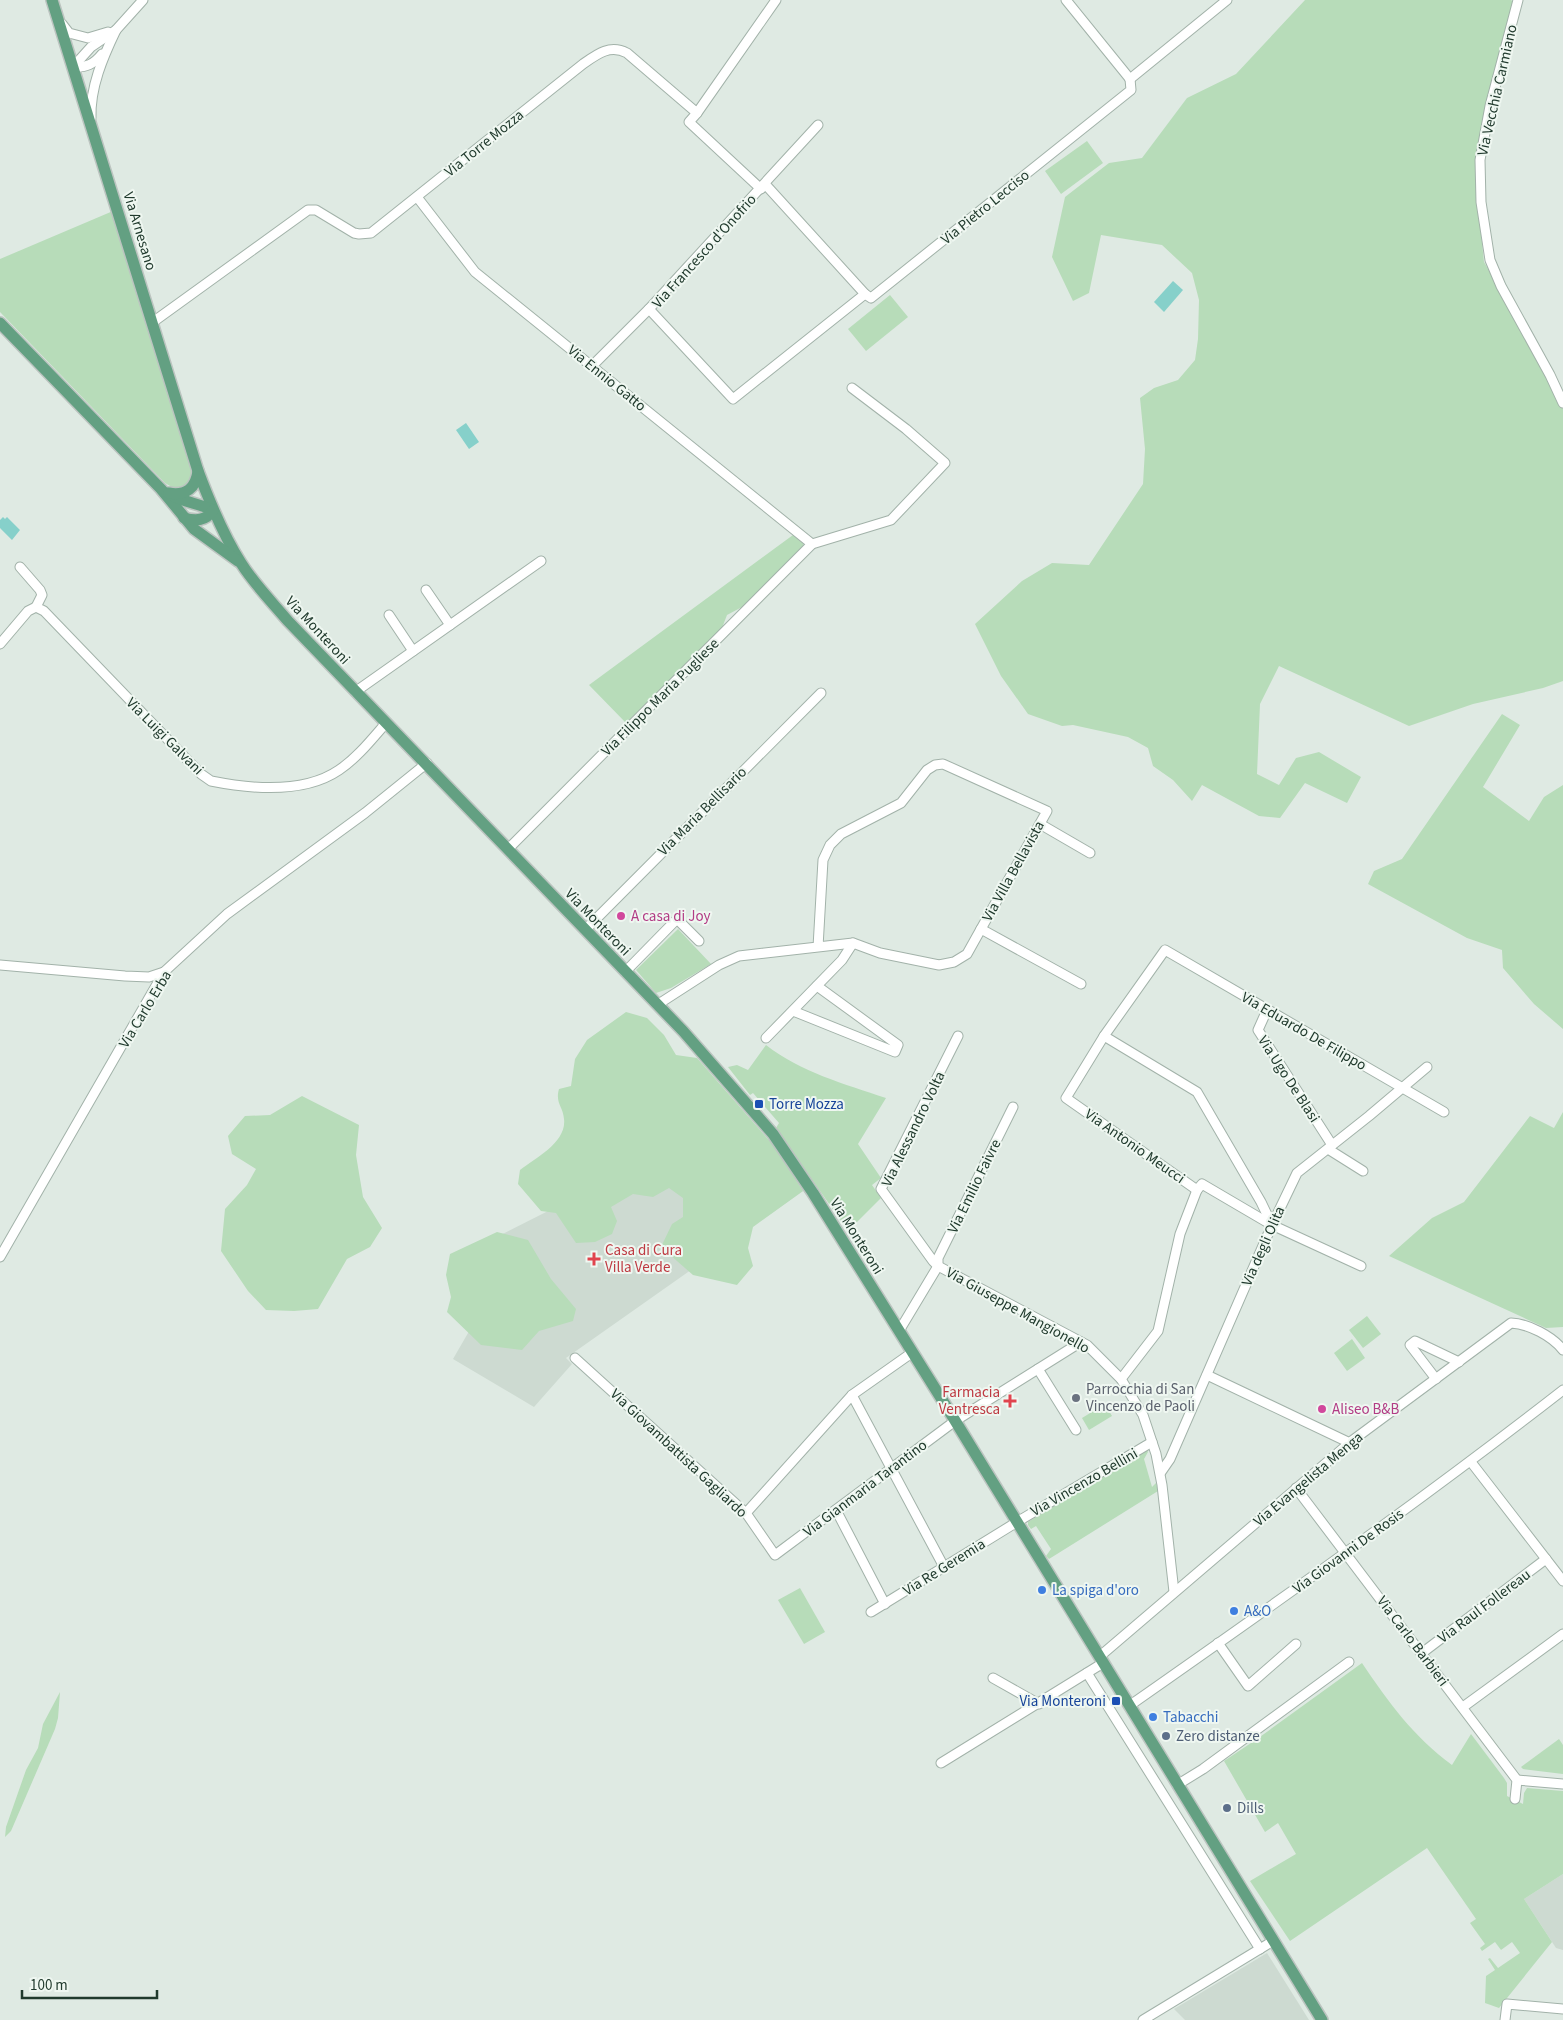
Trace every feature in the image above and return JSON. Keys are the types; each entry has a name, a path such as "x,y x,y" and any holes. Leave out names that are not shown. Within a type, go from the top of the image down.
{"main road":[{"name":"Via Arnesano","path":"52,0 198,471"},
{"name":"Via Monteroni","path":"0,323 164,491 184,518 204,538 241,564"},
{"path":"164,491 186,492 197,480 198,471"},
{"name":"Via Monteroni","path":"198,471 213,510 241,564 265,595 657,1004 773,1134 813,1193 955,1421 1322,2020"},
{"name":"Via Monteroni","path":"164,491 187,503 205,506 213,510"},
{"path":"184,518 202,519 210,515 213,510"}],"street":[{"path":"73,67 83,68 94,63 116,30 143,0"},
{"path":"776,0 689,122 763,187 865,294"},
{"path":"1066,0 1130,79"},
{"name":"Via Pietro Lecciso","path":"733,398 865,294 871,298 1131,90 1130,79 1228,0"},
{"name":"Via Vecchia Carmiano","path":"1518,0 1490,106 1480,160 1481,202 1490,260 1501,286 1550,375 1563,403"},
{"path":"58,20 69,34 88,38 116,30"},
{"path":"73,67 91,47 116,30"},
{"path":"91,124 90,107 95,84 102,59 116,30"},
{"name":"Via Torre Mozza","path":"153,322 308,210 316,210 349,231 364,234 370,233 583,64 610,48 620,49 626,53 697,113"},
{"name":"Via Francesco d'Onofrio","path":"733,398 649,309 818,125"},
{"name":"Via Ennio Gatto","path":"417,197 475,272 812,544"},
{"path":"592,366 649,309"},
{"path":"812,544 891,520 945,463 906,429 852,388"},
{"name":"Via Filippo Maria Pugliese","path":"508,849 812,544"},
{"path":"356,692 541,561"},
{"path":"0,644 28,611 36,608 42,595 40,590 20,567"},
{"path":"426,590 450,625"},
{"name":"Via Luigi Galvani","path":"36,608 44,611 201,774 211,781 284,787 314,782 340,769 386,723"},
{"path":"389,615 413,651"},
{"name":"Via Maria Bellisario","path":"585,930 821,694"},
{"name":"Via Carlo Erba","path":"0,1257 164,972 222,918 365,813 427,764"},
{"name":"Via Villa Bellavista","path":"657,1004 718,965 739,956 818,948 853,943 880,953 940,965 954,962 967,954 1047,811 943,764 935,765 927,770 901,803 841,834 830,846 823,860 818,948"},
{"path":"1040,824 1090,853"},
{"path":"625,972 677,919 700,941"},
{"path":"981,929 1081,984"},
{"path":"766,1038 842,960 853,943"},
{"name":"Via Eduardo De Filippo","path":"1104,1036 1165,950 1444,1112"},
{"path":"0,965 139,977 149,977 164,972"},
{"path":"793,1011 895,1052 898,1045 817,986"},
{"name":"Via Ugo De Blasi","path":"1267,1010 1258,1030 1330,1147"},
{"name":"Via Alessandro Volta","path":"938,1266 881,1189 958,1036"},
{"path":"1104,1036 1197,1092 1261,1202 1272,1225"},
{"name":"Via Antonio Meucci","path":"1104,1036 1066,1098 1197,1190 1202,1184 1272,1225 1361,1266"},
{"name":"Via degli Olita","path":"1161,1472 1170,1459 1272,1225 1297,1173 1404,1088 1427,1067"},
{"name":"Via Emilio Faivre","path":"938,1266 938,1258 1013,1107"},
{"path":"1330,1147 1363,1171"},
{"path":"1121,1379 1158,1331 1180,1234 1197,1190"},
{"name":"Via Giuseppe Mangionello","path":"899,1332 938,1266 1088,1345 1121,1379 1142,1415 1152,1442 1161,1472 1174,1592"},
{"name":"Via Evangelista Menga","path":"941,1763 1088,1673 1174,1592 1350,1442 1511,1323 1522,1324 1560,1341"},
{"path":"1436,1378 1410,1345 1415,1341 1459,1362"},
{"path":"1560,1341 1563,1350"},
{"name":"Via Gianmaria Tarantino","path":"775,1555 955,1421 1081,1342"},
{"path":"746,1513 852,1395 912,1352"},
{"name":"Via Giovambattista Gagliardo","path":"575,1358 746,1513 775,1555"},
{"path":"1038,1369 1076,1430"},
{"path":"1207,1375 1350,1442"},
{"name":"Via Giovanni De Rosis","path":"1129,1706 1471,1462 1563,1390"},
{"path":"852,1395 944,1567"},
{"name":"Via Vincenzo Bellini","path":"1017,1522 1152,1442"},
{"path":"1471,1462 1563,1580"},
{"name":"Via Carlo Barbieri","path":"1296,1488 1463,1706 1517,1780"},
{"path":"836,1510 885,1604"},
{"name":"Via Re Geremia","path":"871,1612 1017,1522"},
{"name":"Via Raul Follereau","path":"1422,1653 1546,1558"},
{"path":"1463,1706 1563,1634"},
{"path":"1218,1643 1248,1686 1296,1644"},
{"path":"1177,1785 1349,1662"},
{"path":"1088,1673 1260,1949"},
{"path":"993,1678 1039,1704"},
{"path":"1515,1799 1517,1780 1563,1784"},
{"path":"1143,2020 1273,1941"},
{"path":"1505,2020 1507,2004 1563,2009"}],"shaded area":[{"name":"Casa di Cura Villa Verde","path":"698,1117 774,1146 803,1191 566,1358 572,1364 534,1407 453,1359 490,1295 477,1247 554,1208"},
{"path":"1563,1874 1563,1950 1556,1948 1524,1899"},
{"path":"1267,1953 1309,2020 1185,2020 1174,2009"}],"green space":[{"path":"1305,0 1511,0 1515,3 1475,172 1484,262 1550,379 1563,409 1563,681 1543,688 1473,704 1409,726 1279,666 1260,704 1257,774 1279,785 1296,758 1319,752 1361,777 1347,803 1305,783 1280,818 1259,816 1202,785 1192,801 1173,780 1153,766 1148,748 1128,737 1073,725 1062,726 1028,714 1001,676 975,624 1022,581 1052,563 1089,565 1143,484 1145,449 1140,398 1154,388 1178,380 1195,360 1198,339 1199,300 1192,273 1162,245 1101,235 1089,293 1073,301 1052,257 1065,197 1109,163 1142,158 1187,98 1236,74"},
{"path":"1087,141 1103,163 1061,194 1045,171"},
{"path":"113,211 194,472 189,486 175,489 165,483 0,312 0,259"},
{"path":"890,295 908,317 866,351 848,329"},
{"path":"793,535 803,543 802,549 742,607 727,615 722,628 626,723 589,685"},
{"path":"1502,714 1520,725 1483,787 1529,821 1544,797 1563,785 1563,1029 1534,1004 1503,968 1502,950 1467,938 1368,884 1374,871 1402,859"},
{"path":"678,929 711,964 671,988 656,993 636,970"},
{"path":"626,1012 647,1018 664,1035 676,1055 697,1058 774,1146 803,1191 753,1227 748,1248 753,1266 737,1285 693,1275 661,1247 672,1224 683,1217 683,1198 669,1188 653,1197 633,1194 611,1207 617,1221 612,1234 595,1242 576,1243 556,1213 541,1211 518,1184 520,1170 542,1155 561,1135 564,1119 558,1094 559,1089 571,1086 575,1059 587,1040"},
{"path":"766,1045 808,1070 886,1098 858,1144 881,1178 872,1185 881,1198 848,1231 776,1128 779,1123 753,1093 750,1095 728,1067 737,1065 748,1070"},
{"path":"302,1096 359,1125 356,1155 363,1197 382,1228 370,1247 347,1259 318,1309 294,1311 266,1310 248,1291 221,1251 225,1209 247,1185 256,1169 232,1154 228,1136 245,1116 270,1115"},
{"path":"1563,1112 1563,1327 1546,1328 1389,1256 1432,1218 1464,1202 1530,1116 1554,1128"},
{"path":"497,1232 528,1240 551,1279 576,1309 573,1321 539,1331 522,1350 481,1345 447,1312 451,1297 446,1275 450,1254"},
{"path":"1367,1316 1381,1334 1363,1348 1349,1330"},
{"path":"1352,1339 1365,1358 1347,1371 1334,1353"},
{"path":"1105,1404 1112,1416 1089,1430 1082,1418"},
{"path":"1147,1450 1148,1452 1144,1459 1152,1487 1156,1483 1158,1491 1049,1559 1046,1556 1051,1549 1036,1526 1031,1529 1028,1522"},
{"path":"800,1588 825,1632 804,1644 778,1600"},
{"path":"1362,1663 1382,1692 1414,1731 1452,1765 1471,1734 1507,1783 1507,1796 1523,1804 1524,1793 1527,1788 1563,1791 1563,1874 1524,1899 1552,1942 1499,2008 1485,2003 1486,1976 1495,1970 1488,1959 1490,1958 1498,1968 1520,1953 1512,1942 1501,1950 1495,1942 1482,1951 1480,1948 1485,1944 1470,1923 1476,1919 1427,1848 1290,1941 1250,1881 1296,1854 1278,1823 1265,1832 1224,1761"},
{"path":"60,1692 55,1729 11,1831 5,1837 6,1827 26,1770 38,1748 43,1724"},
{"path":"1559,1739 1563,1745 1563,1774 1523,1769 1521,1767"}],"water":[{"path":"1173,281 1183,290 1164,312 1154,302"},
{"path":"466,423 479,442 469,449 456,430"},
{"path":"3,517 5,519 7,517 20,530 12,540 0,528 0,520"}],"place":[{"name":"A casa di Joy","path":"621,916"},
{"name":"Torre Mozza","path":"759,1104"},
{"name":"Casa di Cura Villa Verde","path":"594,1259"},
{"name":"Parrocchia di San Vincenzo de Paoli","path":"1076,1398"},
{"name":"Farmacia Ventresca","path":"1010,1401"},
{"name":"Aliseo B&B","path":"1322,1409"},
{"name":"La spiga d'oro","path":"1042,1590"},
{"name":"A&O","path":"1234,1611"},
{"name":"Via Monteroni","path":"1116,1701"},
{"name":"Tabacchi","path":"1153,1717"},
{"name":"Zero distanze","path":"1166,1736"},
{"name":"Dills","path":"1227,1808"}]}
